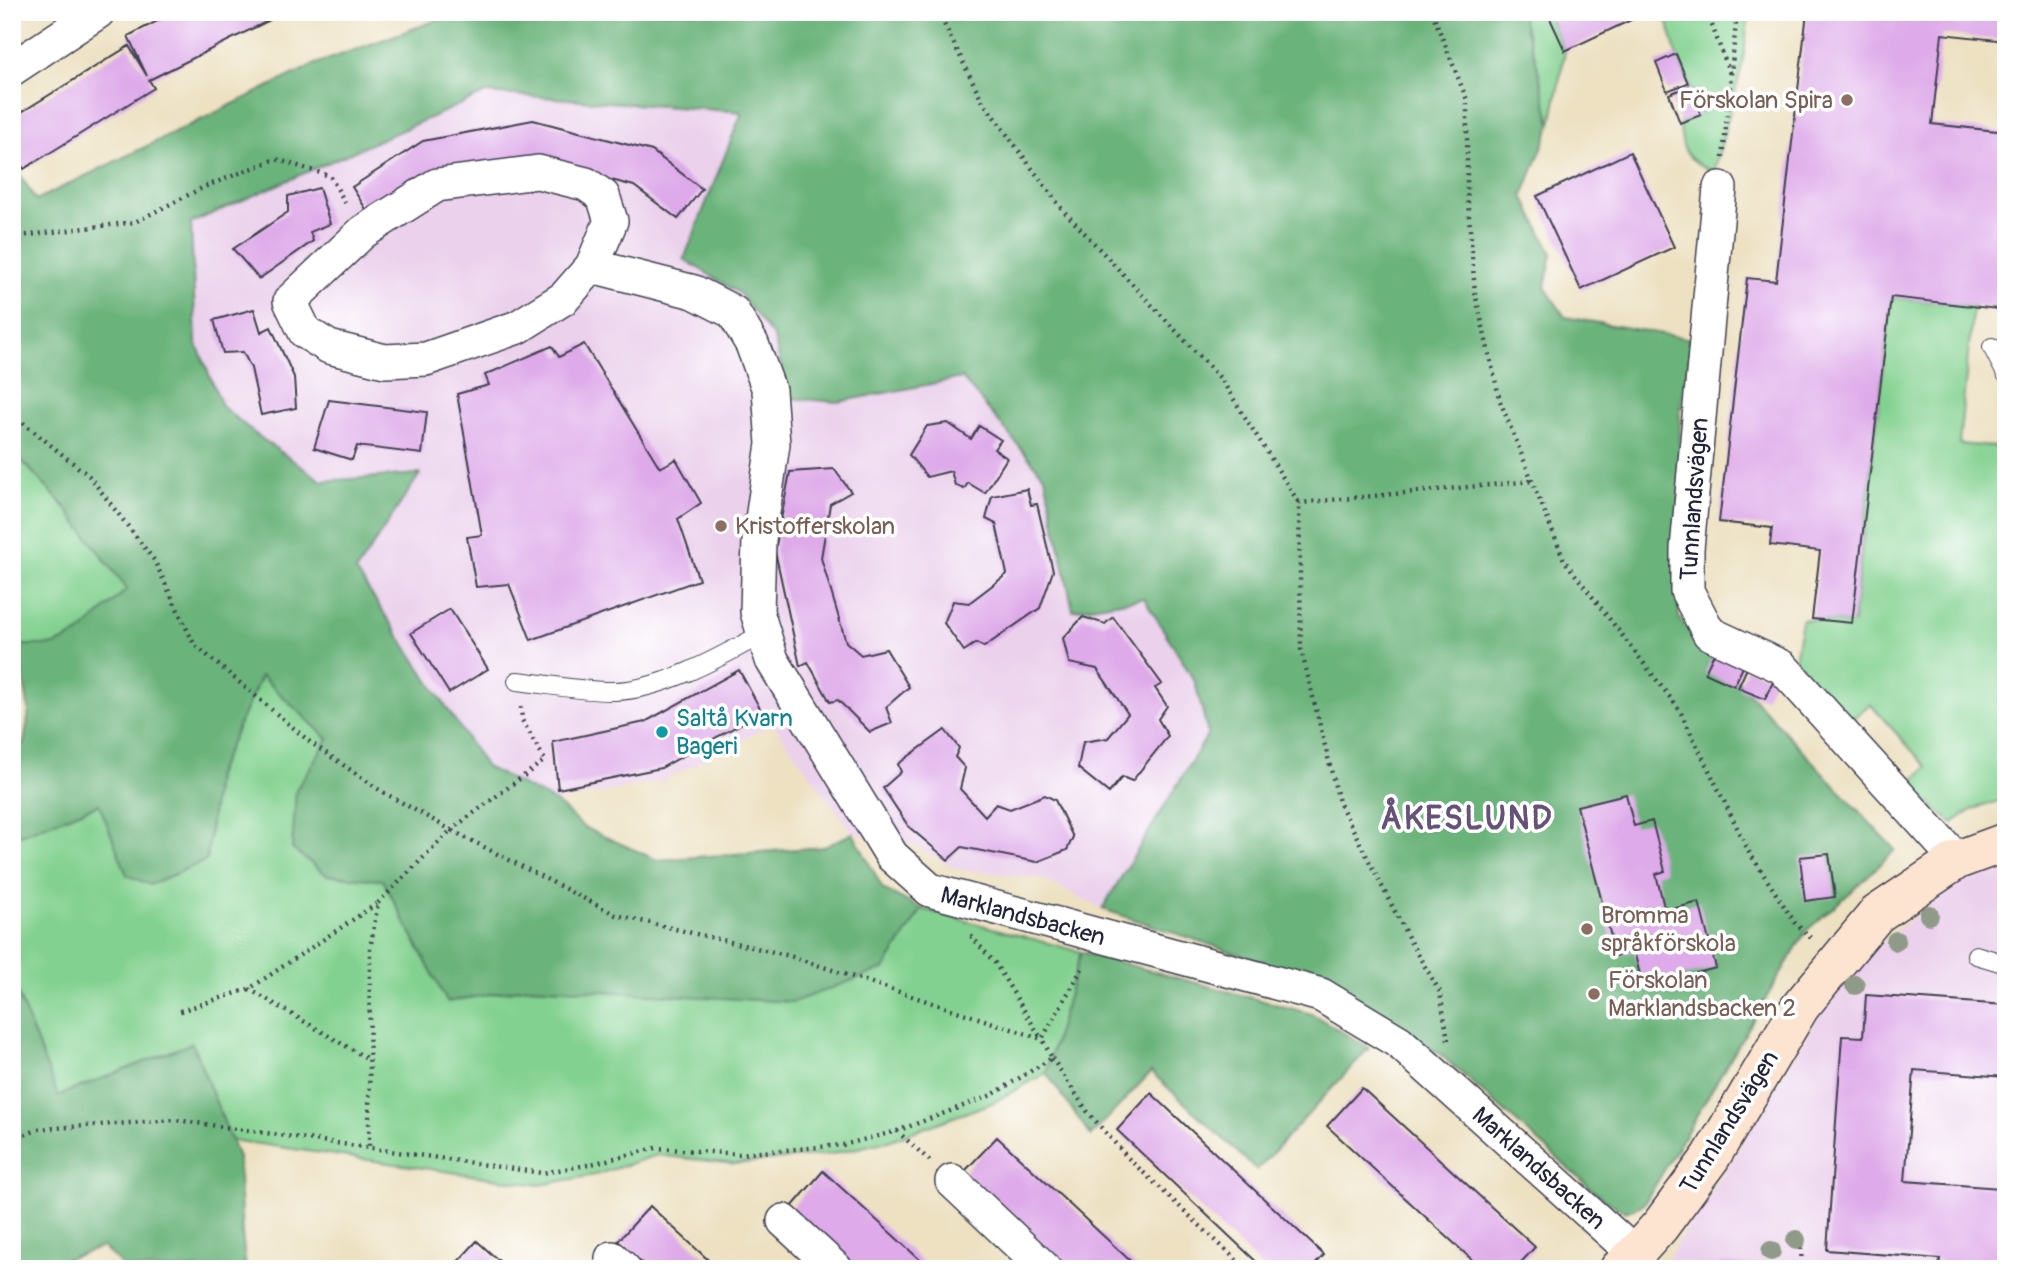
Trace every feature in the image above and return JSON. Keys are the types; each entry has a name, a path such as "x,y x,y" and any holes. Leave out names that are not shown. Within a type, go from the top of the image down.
{"street":[{"path":"12,69 97,12"},
{"path":"538,172 586,184 603,196 611,221 592,266 564,298 518,327 426,359 386,361 329,347 305,332 290,302 363,232 437,185 538,172"},
{"name":"Tunnlandsvägen","path":"1720,188 1687,549 1687,591 1709,633 1782,667 1957,860"},
{"name":"Marklandsbacken","path":"592,266 694,292 733,312 752,344 769,390 773,444 759,540 757,612 772,660 892,856 930,890 1321,995 1399,1042 1627,1262"},
{"name":"Tunnlandsvägen","path":"1627,1262 1660,1226 1711,1157 1800,1007 1877,914 1957,860 2006,842"},
{"path":"952,1181 1045,1269"},
{"path":"784,1221 836,1269"}],"lane":[{"path":"1992,347 2006,374"},
{"path":"517,681 614,691 646,686 710,663 764,633"},
{"path":"1976,955 2006,964"}],"path":[{"path":"938,12 983,102 1062,209 1221,379 1299,503 1301,649 1339,802 1411,943 1440,992 1449,1049 1430,1070"},
{"path":"1432,12 1467,100 1467,190 1475,293 1500,401 1564,560 1679,709 1748,852 1795,923 1812,939"},
{"path":"1707,12 1731,75"},
{"path":"1720,188 1737,12"},
{"path":"12,237 135,222 204,187 276,159 330,177 363,232"},
{"path":"12,414 89,476 154,560 194,644 310,742 381,791 616,915 780,953 1042,1039"},
{"path":"1299,503 1532,481"},
{"path":"180,1011 249,989 378,903 451,830 545,760 523,720 517,681"},
{"path":"12,694 12,714"},
{"path":"369,1148 370,949 378,903"},
{"path":"967,932 995,963 1087,1111 1128,1158 1246,1269"},
{"path":"1042,1039 1100,937"},
{"path":"249,989 369,1059"},
{"path":"12,1140 39,1129 176,1120 542,1173 656,1149 738,1154 843,1145 897,1131 992,1095 1052,1058"},
{"path":"897,1131 952,1181"},
{"path":"1801,1248 1802,1269"}],"shaded area":[{"name":"Kristofferskolan","path":"486,93 743,112 685,259 740,294 774,338 789,397 838,402 962,378 1045,477 1073,609 1144,598 1195,682 1208,734 1102,909 1043,879 957,869 914,845 853,833 773,724 662,781 556,802 486,767 356,571 419,475 322,481 254,433 222,406 196,342 191,223"},
{"path":"2006,860 2006,1269 1661,1269 1736,1153 1846,971 1965,877"}],"green space":[{"path":"459,12 1520,12 1535,57 1551,125 1523,196 1552,254 1545,287 1565,317 1692,339 1680,413 1679,618 1895,850 1806,931 1644,1204 1626,1212 1604,1200 1441,1055 1402,1028 1326,983 1102,909 1208,734 1195,682 1144,598 1073,610 1045,477 962,378 838,402 789,398 774,338 740,294 684,259 742,112 486,93 191,223 196,342 222,406 254,433 322,481 420,474 356,571 486,767 556,802 583,827 657,860 824,847 853,833 883,889 922,909 884,969 793,1002 529,987 447,1002 383,880 327,875 292,849 296,790 328,739 261,676 216,775 207,860 150,885 127,875 99,804 12,838 12,749 24,743 29,711 18,645 55,645 80,633 127,589 65,507 12,450 12,162 36,200 313,65"},
{"path":"1520,12 1547,12 1565,51 1551,125 1535,57"},
{"path":"1665,12 1749,12 1743,62 1714,172 1697,164 1684,149 1680,123 1701,114 1676,54"},
{"path":"1891,297 1973,306 1959,444 2006,448 2006,799 1973,809 1952,823 1908,785 1927,767 1870,704 1850,721 1795,660 1802,619 1853,623"},
{"path":"12,450 65,507 127,589 80,633 55,645 18,645 12,639"},
{"path":"261,676 329,738 296,790 327,875 383,880 448,1002 529,987 646,992 884,969 922,909 1081,952 1046,1073 992,1103 888,1141 832,1154 735,1164 657,1155 595,1175 539,1185 231,1140 192,1044 57,1096 12,979 12,838 100,804 207,860 216,775"},
{"path":"1081,952 1312,1014 1369,1048 1257,1170 1151,1072 1091,1136 1046,1073"},
{"path":"12,979 58,1096 192,1043 238,1157 246,1269 125,1269 103,1247 35,1269 20,1269 12,1247"}],"building":[{"path":"175,12 266,12 270,20 149,80 154,88 24,169 12,150 12,118 129,46 147,76 128,36"},
{"path":"1547,12 1648,12 1565,51"},
{"path":"1807,12 2006,12 2006,41 1942,34 1932,124 2006,132 2006,310 1891,297 1852,623 1812,619 1820,551 1770,545 1772,528 1719,522 1747,278 1776,281"},
{"path":"1676,54 1688,83 1667,91 1656,63"},
{"path":"1689,86 1701,115 1680,123 1669,94"},
{"path":"533,120 652,151 702,189 678,219 634,186 542,162 373,220 352,187 423,141"},
{"path":"1630,152 1674,247 1581,290 1537,196"},
{"path":"319,188 330,224 310,232 313,241 259,279 233,249 288,212 288,196"},
{"path":"254,309 261,332 271,327 294,377 296,408 261,415 251,368 243,352 223,353 214,320"},
{"path":"584,344 660,468 676,459 701,503 678,519 699,580 531,640 509,584 476,587 467,537 482,535 457,394 489,385 485,375 552,346 559,357"},
{"path":"329,400 427,412 422,454 357,446 352,460 314,448"},
{"path":"948,423 971,439 979,426 1001,440 994,449 1007,458 985,493 968,483 964,489 955,485 951,471 927,477 909,455 927,426"},
{"path":"834,469 851,492 830,504 821,558 846,642 861,655 886,649 909,687 886,707 892,723 870,732 838,700 830,702 808,662 800,666 775,551 790,472"},
{"path":"1027,489 1031,505 1037,504 1053,571 1040,608 984,647 976,643 964,651 944,623 953,601 969,603 1007,574 996,524 986,519 992,496"},
{"path":"450,609 488,669 449,693 411,633"},
{"path":"1083,617 1105,624 1113,617 1162,684 1155,688 1167,706 1158,719 1168,736 1132,781 1122,777 1109,793 1078,768 1083,742 1108,738 1128,714 1097,669 1069,663 1063,638"},
{"path":"1714,653 1743,667 1734,686 1705,673"},
{"path":"1747,668 1774,680 1765,699 1738,688"},
{"name":"Saltå Kvarn Bageri","path":"739,670 762,712 661,768 558,789 553,742 645,722"},
{"path":"945,730 959,748 955,757 965,768 960,789 985,816 996,804 1010,809 1045,795 1055,800 1073,837 1067,850 1037,862 962,847 948,860 909,827 883,788 901,772 898,764"},
{"path":"1626,794 1634,826 1652,821 1665,871 1656,874 1665,911 1699,902 1716,968 1643,987 1634,951 1616,956 1577,806"},
{"path":"1829,854 1835,897 1805,901 1800,857"},
{"path":"1866,995 2006,1005 2006,1077 1914,1070 1905,1181 2000,1188 2006,1145 2006,1269 1939,1269 1940,1259 1827,1250 1842,1036 1863,1037"},
{"path":"1362,1088 1535,1247 1515,1269 1482,1269 1327,1126"},
{"path":"1151,1093 1324,1255 1311,1269 1264,1269 1117,1130"},
{"path":"997,1137 1139,1269 1069,1269 964,1172"},
{"path":"823,1171 930,1269 858,1269 791,1208"},
{"path":"650,1206 718,1269 648,1269 618,1241"},
{"path":"477,1241 508,1269 451,1269"},
{"path":"1721,1263 1757,1267 1757,1269 1721,1269"}],"place":[{"name":"Förskolan Spira","path":"1847,100"},
{"name":"Kristofferskolan","path":"721,526"},
{"name":"Saltå Kvarn Bageri","path":"662,732"},
{"name":"Bromma språkförskola","path":"1587,929"},
{"name":"Förskolan Marklandsbacken 2","path":"1594,994"}],"district":[{"name":"ÅKESLUND","path":"1467,818"}]}
